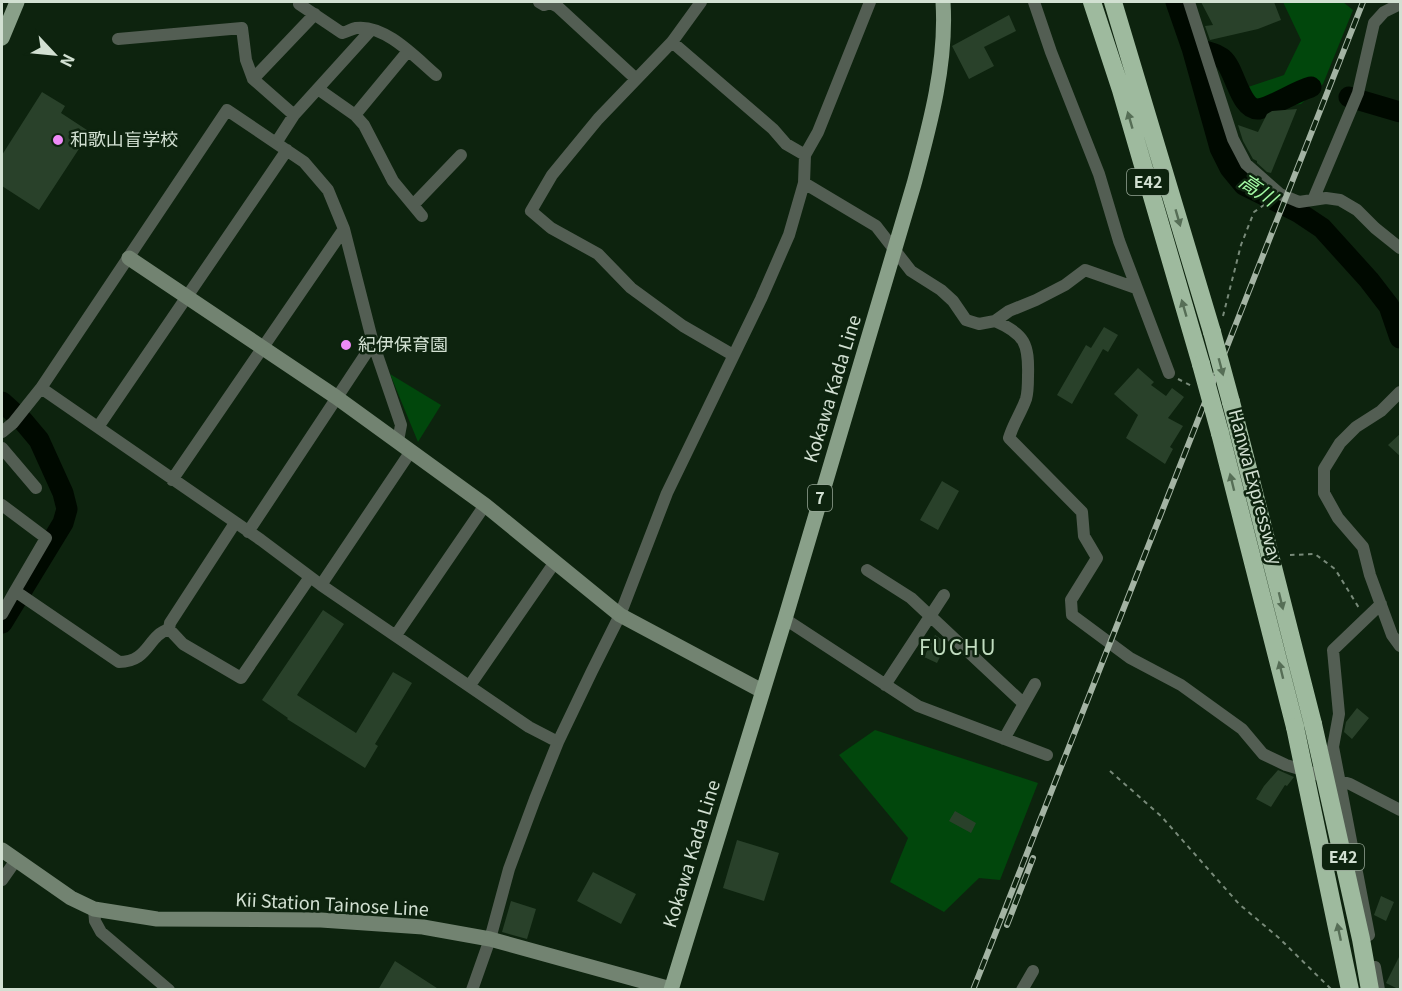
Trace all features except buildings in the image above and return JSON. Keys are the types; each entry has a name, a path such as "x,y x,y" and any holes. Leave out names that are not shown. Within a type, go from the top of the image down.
{"highway":[{"name":"Hanwa Expressway","path":"1092,2 1121,90 1304,726 1361,939 1370,990"},
{"name":"Hanwa Expressway","path":"1113,2 1217,325 1231,402 1304,726 1350,990"}],"main road":[{"path":"2,38 17,2"},
{"name":"Kokawa Kada Line","path":"671,989 785,619 931,122 941,61 943,2"}],"street":[{"path":"539,2 544,5 550,3 558,7 635,78"},
{"path":"701,2 672,42 598,119 552,175 531,211 551,228 598,254 631,288 683,326 733,355"},
{"path":"472,990 490,939 509,869 558,742 621,615 667,493 761,299 789,235 804,183 805,155 818,132 870,2"},
{"path":"1034,2 1099,174 1136,288 1170,374"},
{"path":"1189,2 1233,139 1246,164 1280,194 1299,202 1326,198 1340,200 1357,210 1375,228 1400,247"},
{"path":"299,4 342,33 357,28 388,35 436,75"},
{"path":"1313,200 1356,99 1374,23 1384,12 1401,4"},
{"path":"253,79 315,14"},
{"path":"118,39 242,28 246,60 253,79 294,116"},
{"path":"98,427 186,297 281,147 294,116 370,30"},
{"path":"672,42 773,129 786,144 805,155"},
{"path":"355,115 408,51"},
{"path":"318,89 355,115 364,125 393,181 422,216"},
{"path":"2,432 13,423 41,387 227,110 304,162 328,190 344,229 373,343 401,425 398,441"},
{"path":"412,205 461,155"},
{"path":"804,183 876,226 911,271 941,290 953,301 966,320 979,324 995,321 1009,310 1036,300 1065,285 1084,270 1136,288"},
{"path":"172,480 344,229"},
{"path":"129,258 398,441 485,505 621,615 762,692"},
{"path":"995,321 1007,326 1019,336 1029,351 1026,398 1011,428 1009,438 1082,512 1083,536 1097,558 1071,600 1072,615 1130,658 1181,685 1242,729 1263,754 1286,765 1350,784 1401,810"},
{"path":"248,532 373,343"},
{"path":"41,387 321,585 529,727 558,742"},
{"path":"1401,392 1381,411 1356,427 1340,443 1324,469 1324,493 1338,518 1363,547 1370,575 1392,635 1401,646"},
{"path":"2,448 36,488"},
{"path":"321,585 411,451"},
{"path":"2,505 46,538 19,594 2,614"},
{"path":"396,635 485,505"},
{"path":"169,629 170,623 235,523"},
{"path":"470,685 555,562"},
{"path":"867,570 911,598 1024,704"},
{"path":"169,629 183,644 241,678 310,577"},
{"path":"19,594 120,662 127,662 141,656 162,631 169,629"},
{"path":"885,685 944,595"},
{"path":"1379,990 1333,747 1339,714 1333,650 1381,604"},
{"path":"785,619 918,706 1047,755"},
{"path":"1004,739 1035,684"},
{"name":"Kii Station Tainose Line","path":"2,849 71,898 94,909 157,919 321,920 423,927 490,939 671,989"},
{"path":"2,880 16,860"},
{"path":"94,909 95,921 101,932 169,990"},
{"path":"1022,990 1033,970"}],"path":[{"path":"1217,325 1241,245 1254,212 1272,198"},
{"path":"1170,374 1197,389"},
{"path":"1290,555 1315,554 1335,570 1366,618"},
{"path":"1110,771 1161,816 1239,904 1279,938 1332,990"}],"green space":[{"path":"1283,2 1343,2 1353,10 1323,84 1301,104 1246,110 1236,91 1284,75 1301,40"},
{"path":"390,374 441,405 418,442"},
{"path":"875,730 1038,783 1000,880 979,878 944,912 890,882 908,838 839,755"}],"waterway":[{"name":"高川","path":"1176,2 1192,48 1220,148 1230,168 1244,185 1298,212 1322,228 1389,306 1400,338"},
{"path":"1192,48 1212,53 1223,59 1242,97 1252,108 1264,108 1311,87"},
{"path":"1349,97 1400,112"},
{"path":"2,402 39,440 63,493 67,509 63,523 2,623"}],"railway":[{"path":"973,990 1363,2"},
{"path":"1007,925 1033,858"}],"place":[{"name":"和歌山盲学校","path":"58,140"},
{"name":"紀伊保育園","path":"346,345"}],"district":[{"name":"FUCHU","path":"958,648"}]}
